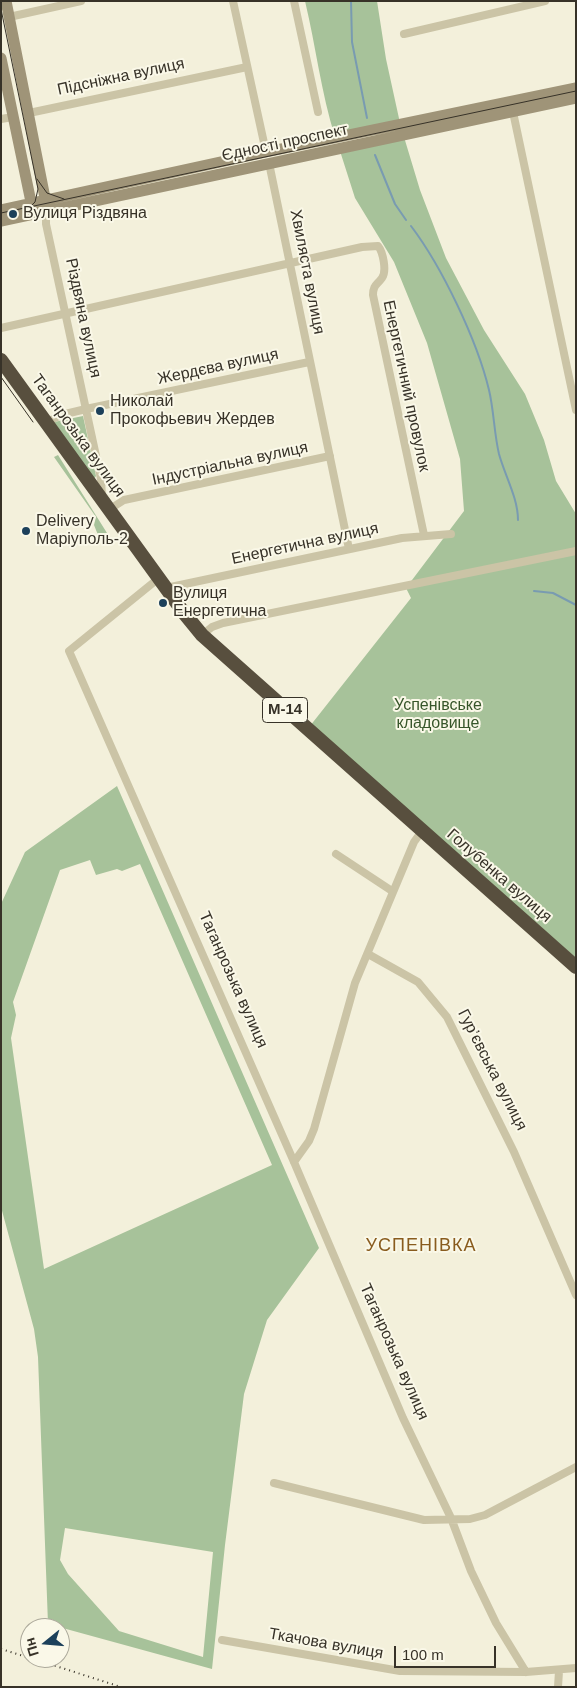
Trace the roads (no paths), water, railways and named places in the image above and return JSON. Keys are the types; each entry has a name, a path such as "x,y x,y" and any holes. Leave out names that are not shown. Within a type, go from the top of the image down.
{"highway":[{"name":"Таганрозька вулиця","path":"1,360 47,422 97,482 106,504 162,583"},
{"name":"М-14","path":"162,583 202,635 422,831"},
{"name":"Голубенка вулиця","path":"422,831 576,966"}],"main road":[{"name":"Різдвяна вулиця","path":"6,1 5,17 29,114 41,207"},
{"name":"Різдвяна вулиця","path":"1,58 13,117 41,207"},
{"name":"Єдності проспект","path":"1,221 41,207 576,88"},
{"name":"Єдності проспект","path":"268,158 513,112 576,98"},
{"name":"Підсніжна вулиця","path":"13,117 29,114"},
{"name":"Єдності проспект","path":"1,210 41,207"}],"street":[{"path":"5,17 81,1"},
{"name":"Хвиляста вулиця","path":"233,1 268,158 349,550"},
{"path":"294,1 318,112"},
{"path":"404,34 545,1"},
{"name":"Підсніжна вулиця","path":"29,114 247,67"},
{"path":"513,112 576,410"},
{"name":"Підсніжна вулиця","path":"1,120 13,117"},
{"name":"Різдвяна вулиця","path":"41,207 86,409 97,482"},
{"name":"Енергетичний провулок","path":"289,264 370,246 378,246 381,251 384,272 373,289 375,304 424,535"},
{"path":"1,328 289,264"},
{"name":"Жердєва вулиця","path":"47,422 62,414 309,362"},
{"path":"567,366 576,364"},
{"name":"Індустріальна вулиця","path":"106,504 330,456"},
{"name":"Енергетична вулиця","path":"162,583 424,535 451,534"},
{"path":"202,635 212,627 223,623 576,551"},
{"name":"Таганрозька вулиця","path":"162,583 70,651 294,1162 403,1418 451,1518 496,1623 526,1672"},
{"path":"294,1162 309,1141 314,1129 350,1000 392,891 414,842 422,831"},
{"path":"336,854 392,891"},
{"name":"Гур’євська вулиця","path":"368,954 418,982 447,1017 514,1152 576,1295"},
{"path":"274,1483 418,1519 478,1518 576,1466"},
{"name":"Ткачова вулиця","path":"222,1640 400,1670 526,1672 559,1671 576,1668"},
{"path":"558,1687 559,1671"}],"waterway":[{"path":"351,1 352,42 367,118"},
{"path":"375,155 395,204 406,220"},
{"path":"411,226 435,262 457,305 476,349 489,390 499,454 514,495 518,520"},
{"path":"534,591 553,593 576,605"}],"tram line":[{"path":"1,9 38,189 35,202 28,209"},
{"path":"1,213 576,91"},
{"path":"37,179 47,193 64,199"},
{"path":"1,377 33,422"}],"railway":[{"path":"1,1649 20,1655"},
{"path":"62,1668 121,1687"}],"place":[{"name":"Вулиця Різдвяна","path":"13,214"},
{"name":"Николай Прокофьевич Жердев","path":"100,411"},
{"name":"Delivery Марiуполь-2","path":"26,531"},
{"name":"Вулиця Енергетична","path":"163,603"}],"district":[{"name":"УСПЕНІВКА","path":"421,1246"}],"park label":[{"name":"Успенівське кладовище","path":"438,715"}]}
